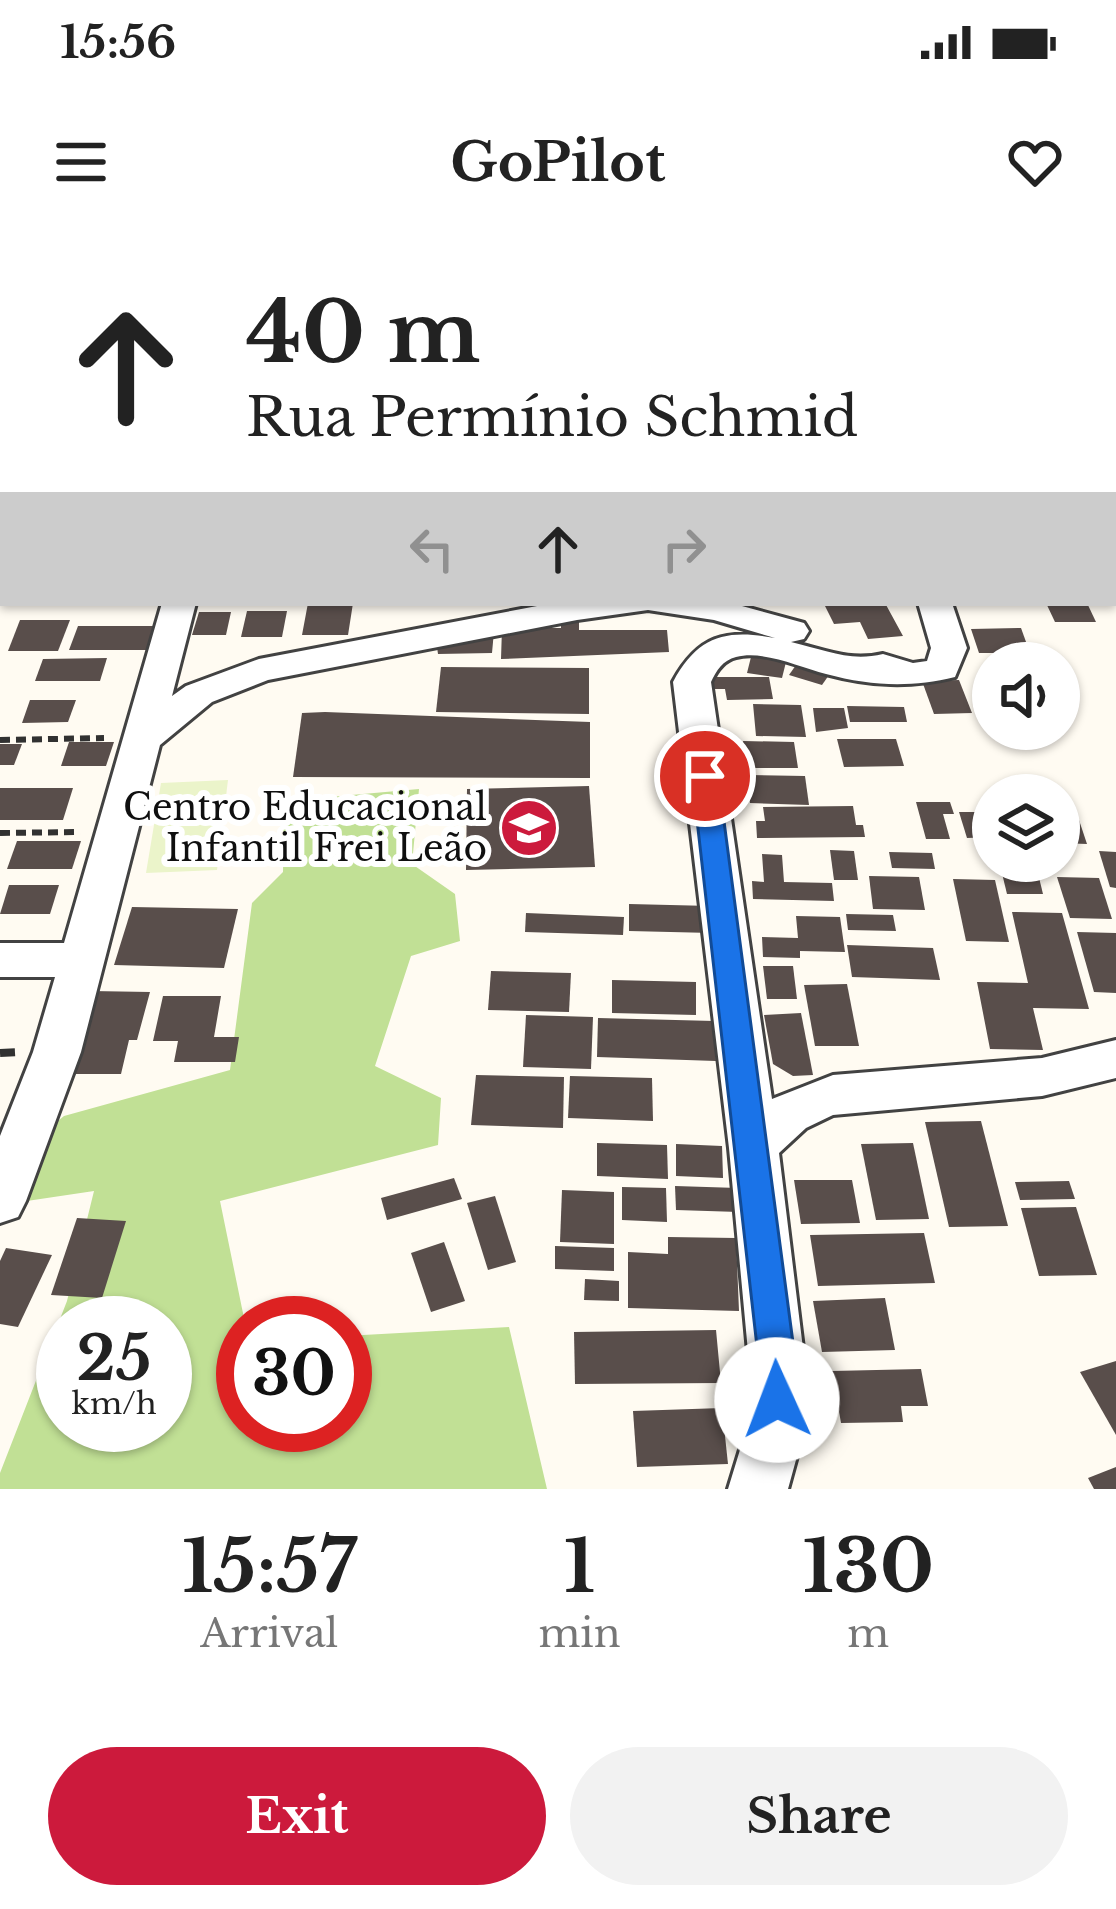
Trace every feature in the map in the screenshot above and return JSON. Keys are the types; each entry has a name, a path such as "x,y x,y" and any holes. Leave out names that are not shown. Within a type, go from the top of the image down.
{"street":[{"path":"0,1201 57,1052 178,606"},
{"path":"144,738 199,694 259,670 606,606"},
{"path":"678,606 756,619 910,675"},
{"path":"758,1489 776,1427 778,1373 754,1148 692,682 698,664 733,644 758,645 870,674 910,675 942,669 949,648 936,606"},
{"path":"0,960 80,960"},
{"path":"754,1148 776,1121 802,1102 1042,1077 1116,1059"}],"path":[{"path":"0,740 144,738"},
{"path":"0,833 116,832"}],"green space":[{"path":"228,780 217,870 146,873 161,783"},
{"path":"419,789 412,864 455,894 460,941 411,956 375,1066 441,1098 438,1145 220,1201 239,1296 216,1296 216,1452 372,1452 372,1335 509,1327 547,1489 0,1489 0,1473 36,1381 36,1452 192,1452 192,1296 68,1296 94,1191 0,1205 7,1163 64,1116 230,1070 252,903 283,872 284,801"}],"building":[{"path":"307,606 353,606 348,635 302,635"},
{"path":"825,606 887,606 903,636 868,639 860,622 834,624"},
{"path":"1047,606 1088,606 1096,622 1055,622"},
{"path":"247,611 287,611 282,637 241,637"},
{"path":"199,612 231,612 226,635 192,635"},
{"path":"20,620 70,620 58,651 8,651"},
{"path":"561,621 579,621 579,630 667,630 669,652 501,659 502,628 561,628"},
{"path":"78,626 154,626 147,650 69,650"},
{"path":"1021,628 1026,642 975,642 971,629"},
{"path":"494,631 492,653 438,654 436,640"},
{"path":"751,657 786,662 782,678 747,673"},
{"path":"107,658 100,681 35,681 43,659"},
{"path":"796,665 829,675 822,685 789,675"},
{"path":"441,667 589,668 589,714 436,712"},
{"path":"713,677 769,677 773,699 727,700 725,689 714,689"},
{"path":"959,680 972,713 934,714 922,681"},
{"path":"30,700 76,700 68,722 22,723"},
{"path":"753,704 801,705 806,737 756,736"},
{"path":"847,706 904,707 907,722 850,722"},
{"path":"813,708 844,708 848,728 816,732"},
{"path":"302,713 590,722 590,778 293,777"},
{"path":"837,739 896,739 904,766 844,767"},
{"path":"743,741 794,742 798,768 746,768"},
{"path":"69,742 114,742 106,766 61,766"},
{"path":"0,744 22,744 14,765 0,765"},
{"path":"747,775 805,776 809,805 750,803"},
{"name":"Centro Educacional Infantil Frei Leão","path":"589,786 595,867 466,870 467,789"},
{"path":"0,788 73,788 63,820 0,820"},
{"path":"916,802 950,802 954,814 943,814 950,839 926,839"},
{"path":"853,806 856,825 863,825 865,837 757,838 756,821 765,821 763,807"},
{"path":"959,812 972,812 972,838 967,838"},
{"path":"17,841 81,841 72,869 7,869"},
{"path":"830,850 854,851 858,880 834,880"},
{"path":"1099,851 1116,852 1116,888 1110,887"},
{"path":"889,852 932,853 935,869 892,868"},
{"path":"762,854 782,855 784,882 832,883 834,901 753,899 752,881 764,882"},
{"path":"869,876 919,877 925,910 873,909"},
{"path":"1099,878 1112,919 1070,918 1059,882"},
{"path":"953,879 995,882 1009,942 966,941"},
{"path":"1004,882 1040,882 1043,894 1007,894"},
{"path":"9,885 59,885 50,914 0,914"},
{"path":"629,904 711,906 712,933 629,931"},
{"path":"132,907 238,909 224,968 114,965"},
{"path":"1012,912 1062,913 1089,1009 1033,1008 1043,1050 990,1049 977,982 1028,983"},
{"path":"526,913 624,917 623,935 525,932"},
{"path":"846,914 893,915 896,931 848,930"},
{"path":"796,916 840,917 845,952 800,951 800,958 763,957 762,937 798,938"},
{"path":"1077,932 1116,933 1116,993 1094,992"},
{"path":"847,945 933,948 940,980 852,977"},
{"path":"763,966 793,966 797,999 767,999"},
{"path":"491,971 571,973 569,1012 488,1010"},
{"path":"612,980 696,982 696,1015 612,1013"},
{"path":"847,984 859,1046 815,1046 804,985"},
{"path":"91,991 150,992 137,1040 129,1040 121,1074 66,1074"},
{"path":"163,996 221,996 214,1037 239,1037 235,1062 174,1062 178,1041 153,1041"},
{"path":"801,1013 813,1075 793,1076 773,1064 764,1015"},
{"path":"526,1015 593,1017 591,1069 523,1067"},
{"path":"598,1018 714,1021 716,1061 597,1057"},
{"path":"476,1075 564,1077 563,1128 471,1125"},
{"path":"570,1076 652,1078 653,1121 568,1118"},
{"path":"981,1121 1008,1226 949,1227 925,1122"},
{"path":"597,1143 667,1145 668,1179 597,1176"},
{"path":"913,1143 929,1219 876,1220 861,1144"},
{"path":"676,1144 722,1146 723,1178 676,1176"},
{"path":"454,1178 462,1199 387,1220 381,1198"},
{"path":"794,1180 852,1180 860,1223 801,1224"},
{"path":"1069,1181 1075,1199 1020,1200 1015,1182"},
{"path":"675,1186 738,1188 739,1212 676,1210"},
{"path":"622,1187 666,1188 667,1222 622,1220"},
{"path":"562,1190 614,1192 614,1244 560,1242"},
{"path":"495,1196 516,1262 488,1270 467,1203"},
{"path":"1076,1207 1097,1275 1039,1276 1021,1208"},
{"path":"77,1218 126,1221 103,1296 51,1295"},
{"path":"924,1233 935,1283 818,1286 810,1235"},
{"path":"668,1237 736,1238 739,1311 628,1308 628,1252 668,1254"},
{"path":"444,1242 465,1301 431,1312 411,1253"},
{"path":"555,1246 614,1248 614,1271 555,1269"},
{"path":"6,1248 52,1255 18,1327 0,1324 0,1261"},
{"path":"585,1279 619,1281 619,1301 584,1300"},
{"path":"885,1298 895,1350 822,1352 813,1301"},
{"path":"716,1330 721,1383 575,1384 574,1332"},
{"path":"1116,1361 1116,1435 1080,1372"},
{"path":"921,1369 928,1406 901,1406 903,1422 841,1423 832,1371"},
{"path":"722,1408 728,1464 637,1467 633,1411"},
{"path":"1116,1467 1116,1489 1094,1489 1088,1478"}],"place":[{"name":"Centro Educacional Infantil Frei Leão","path":"529,828"}],"route":[{"path":"705,776 754,1148 777,1400"}]}
